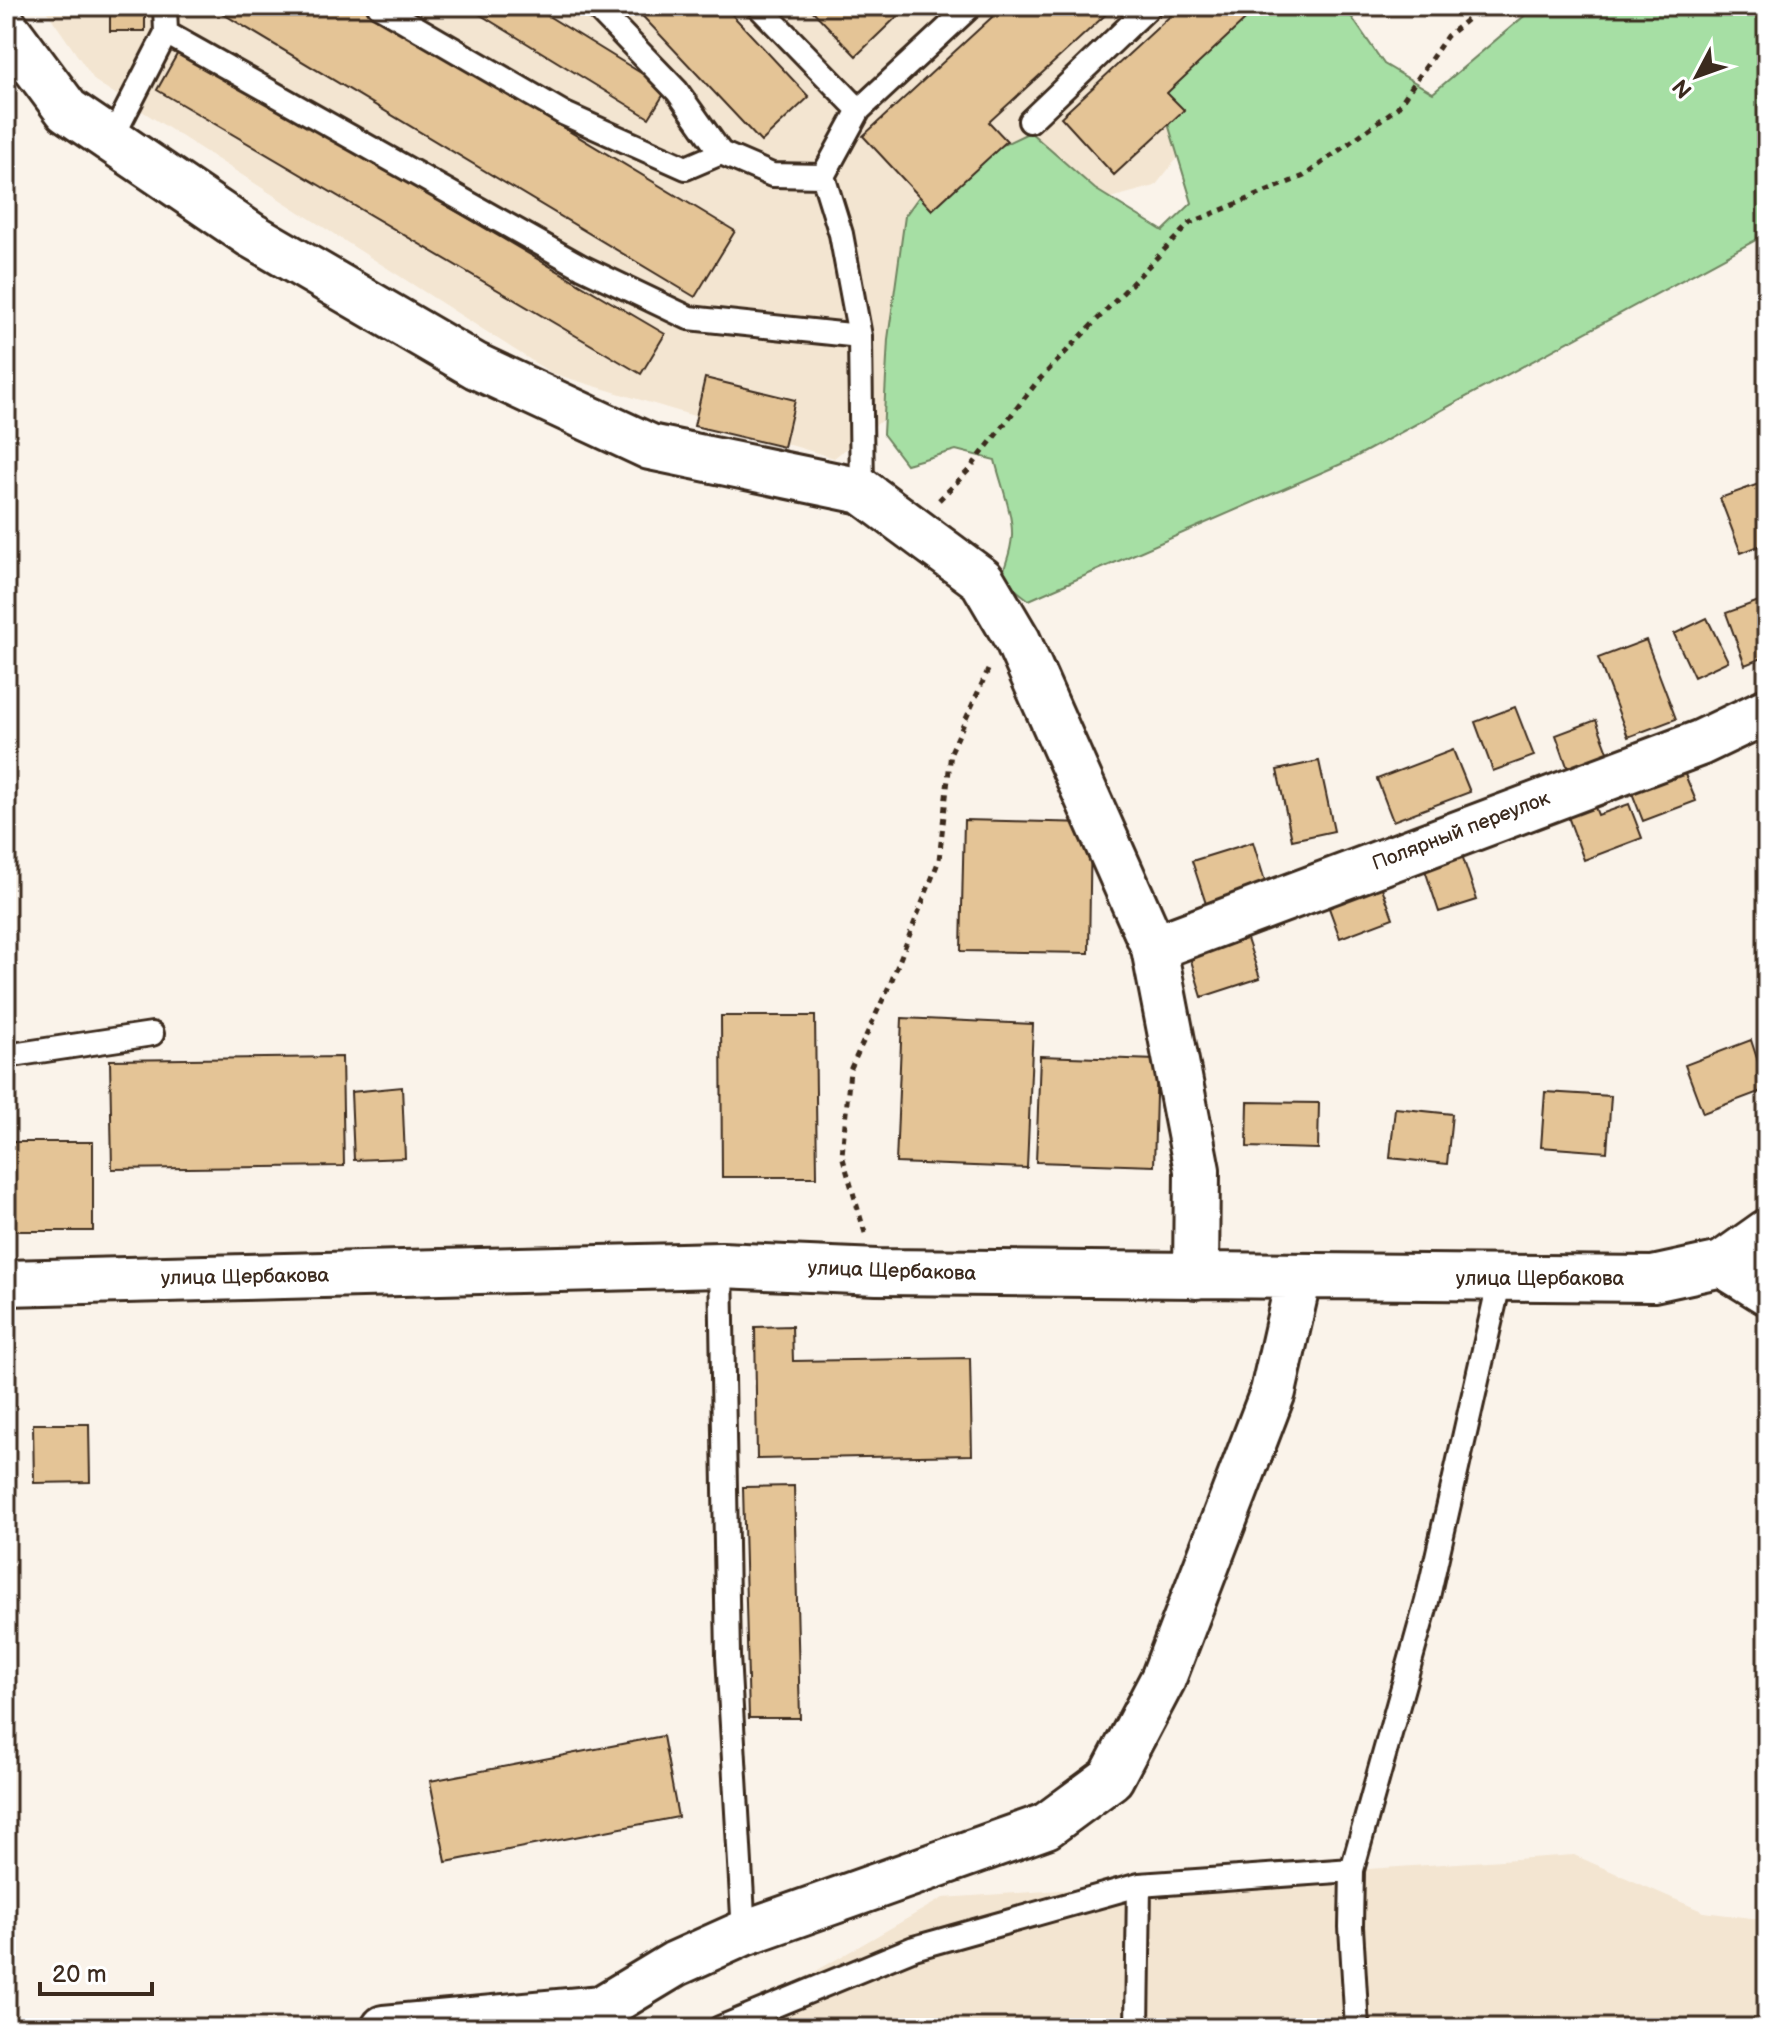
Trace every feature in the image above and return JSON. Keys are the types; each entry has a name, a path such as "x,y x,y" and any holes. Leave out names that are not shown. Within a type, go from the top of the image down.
{"street":[{"path":"6,28 67,110 251,235 476,366 650,447 862,491 982,580 1018,641 1154,948 1197,1170 1196,1276"},
{"name":"Полярный переулок","path":"1154,948 1700,743 1767,711"},
{"name":"улица Щербакова","path":"6,1283 721,1265 877,1272 1653,1279 1722,1264 1767,1232"},
{"path":"1722,1264 1767,1292"},
{"path":"384,2028 601,2018 675,1964 744,1933 1046,1826 1111,1778 1163,1679 1267,1406 1299,1277"}],"lane":[{"path":"111,140 166,33 165,6"},
{"path":"379,6 565,114 686,168 721,153"},
{"path":"595,6 677,91 721,153 772,175 823,176"},
{"path":"758,6 859,110"},
{"path":"1030,121 1150,6"},
{"path":"862,491 860,336 841,234 823,176 859,110 958,10"},
{"path":"166,33 582,267 689,318 860,336"},
{"path":"6,1056 152,1034"},
{"path":"721,1265 728,1656 744,1933"},
{"path":"1357,2028 1351,1927 1352,1870 1427,1601 1500,1279"},
{"path":"720,2028 914,1948 1139,1885 1352,1870"},
{"path":"1137,2028 1139,1885"}],"path":[{"path":"913,526 968,471 1037,382 1190,223 1304,176 1397,108 1447,36 1484,6"},
{"path":"877,1272 842,1155 850,1070 891,982 939,860 951,752 982,675 1018,641"}],"shaded area":[{"path":"43,6 1299,6 1155,186 992,230 886,417 834,458 551,373 95,81"},
{"path":"1574,1855 1704,1912 1767,1920 1767,2028 717,2028 943,1898"}],"green space":[{"path":"1247,6 1344,6 1384,64 1433,93 1536,6 1767,6 1767,234 1348,461 1029,600 1005,577 1012,527 995,460 956,450 906,464 883,434 888,339 905,216 931,180 1030,132 1095,189 1163,231 1192,203 1157,87"}],"building":[{"path":"110,6 145,6 145,31 110,31"},
{"path":"210,6 361,6 735,231 695,297"},
{"path":"466,6 532,6 667,89 649,118"},
{"path":"633,6 724,6 809,97 761,142"},
{"path":"808,6 908,6 856,56"},
{"path":"1004,6 1115,6 989,122 1007,141 932,210 863,136"},
{"path":"1181,6 1260,6 1167,93 1184,110 1114,175 1061,117"},
{"path":"180,49 665,334 641,374 157,90"},
{"path":"705,378 795,400 784,447 694,426"},
{"path":"1764,482 1767,491 1767,543 1741,553 1720,498"},
{"path":"1767,598 1767,656 1745,665 1726,613"},
{"path":"1707,618 1728,661 1694,677 1674,634"},
{"path":"1646,640 1676,719 1628,737 1598,658"},
{"path":"1515,707 1534,756 1493,771 1475,722"},
{"path":"1596,720 1610,757 1569,772 1556,735"},
{"path":"1453,750 1470,792 1393,821 1377,779"},
{"path":"1679,760 1696,801 1643,821 1627,780"},
{"path":"1319,761 1334,831 1292,840 1277,770"},
{"path":"1593,802 1598,815 1629,804 1642,838 1584,860 1566,811"},
{"path":"964,820 1091,823 1089,953 961,951"},
{"path":"1253,842 1268,891 1208,910 1192,861"},
{"path":"1461,852 1477,900 1439,912 1423,864"},
{"path":"1378,877 1393,918 1340,938 1325,897"},
{"path":"1246,936 1260,978 1202,997 1189,954"},
{"path":"721,1016 815,1016 817,1177 722,1177"},
{"path":"902,1018 1033,1024 1027,1168 896,1163"},
{"path":"1751,1040 1767,1089 1703,1113 1685,1065"},
{"path":"1040,1056 1157,1060 1154,1166 1036,1162"},
{"path":"342,1057 344,1166 112,1169 110,1060"},
{"path":"402,1087 405,1158 354,1160 351,1092"},
{"path":"1545,1092 1611,1096 1607,1152 1541,1147"},
{"path":"1248,1102 1319,1103 1318,1149 1247,1147"},
{"path":"1395,1108 1452,1114 1447,1164 1390,1158"},
{"path":"8,1142 93,1142 93,1231 9,1231"},
{"path":"792,1326 793,1361 970,1358 972,1455 757,1459 755,1327"},
{"path":"33,1424 89,1424 90,1482 34,1483"},
{"path":"794,1486 800,1718 749,1718 743,1487"},
{"path":"663,1736 678,1817 446,1862 430,1781"}]}
